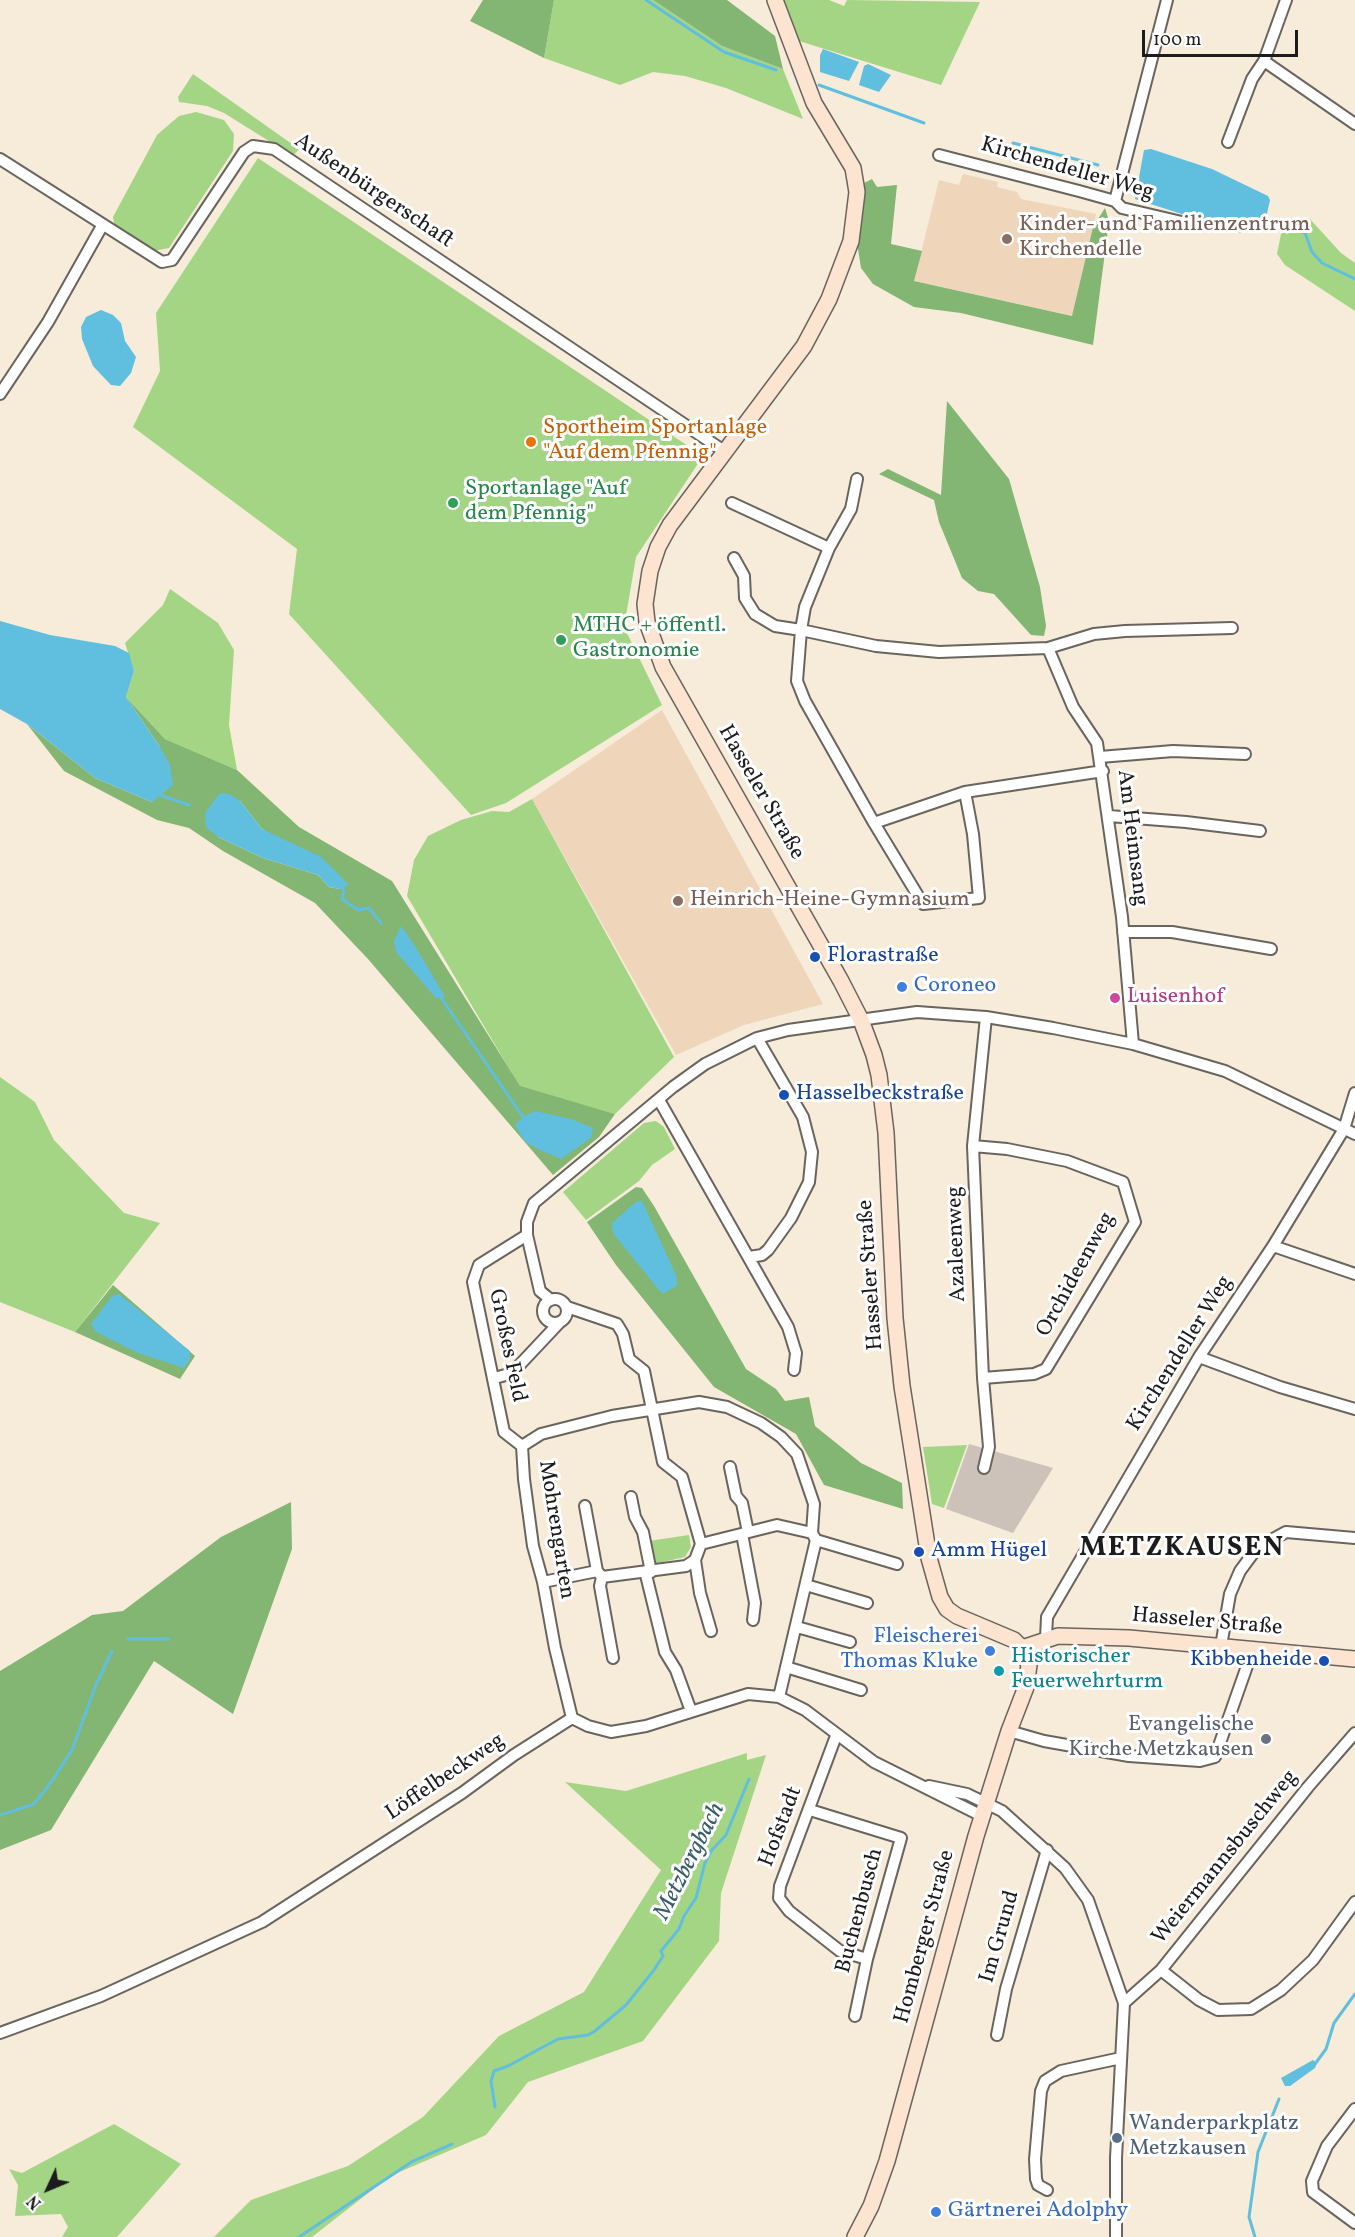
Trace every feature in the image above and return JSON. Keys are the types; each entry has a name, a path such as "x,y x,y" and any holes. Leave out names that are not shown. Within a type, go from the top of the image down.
{"main road":[{"name":"Hasseler Straße","path":"774,0 814,103 853,168 857,192 855,218 846,260 817,323 790,367 724,451 670,525 658,547 646,593 647,622 663,667 861,1020 879,1075 886,1133 895,1318 904,1398 929,1558 940,1597 947,1609 957,1616 1007,1636 1022,1648 1045,1635 1129,1638 1355,1659"},
{"name":"Homberger Straße","path":"855,2237 871,2206 887,2161 984,1809 1029,1674 1029,1665 1022,1648"}],"street":[{"path":"1115,201 1167,0"},
{"path":"1228,142 1252,79 1264,61 1286,0"},
{"path":"1264,61 1355,124"},
{"name":"Außenbürgerschaft","path":"0,159 155,260 168,262 172,260 244,152 253,146 274,149 565,342 724,451"},
{"name":"Kirchendeller Weg","path":"939,155 1115,201 1122,208 1186,223"},
{"path":"0,394 43,331 102,225"},
{"path":"857,479 851,509 829,548 805,607 797,681 874,823 922,904 979,898 974,834 965,792"},
{"path":"732,503 829,548"},
{"path":"734,558 744,576 745,598 755,614 776,626 876,646 939,652 1048,648 1094,634 1232,628"},
{"name":"Am Heimsang","path":"1048,648 1073,707 1097,743 1103,771 1123,932 1133,1044"},
{"path":"1100,757 1173,751 1245,754"},
{"path":"874,823 965,792 1103,771"},
{"path":"1109,816 1260,831"},
{"path":"1123,932 1172,933 1271,949"},
{"path":"711,1631 700,1593 695,1560 701,1544 681,1477 663,1462 644,1371 629,1359 623,1334 616,1324 567,1307 561,1300 551,1300 540,1291 526,1235 527,1222 534,1203 705,1064 757,1038 788,1030 917,1012 986,1017 1133,1044 1225,1071 1355,1134"},
{"name":"Azaleenweg","path":"984,1468 989,1447 983,1378 973,1146 986,1017"},
{"path":"750,1257 762,1255 768,1250 791,1218 809,1182 813,1152 803,1117 757,1038"},
{"name":"Kirchendeller Weg","path":"1045,1635 1047,1617 1199,1357 1273,1245 1344,1129 1355,1093"},
{"path":"659,1100 788,1327 796,1353 794,1370"},
{"name":"Orchideenweg","path":"973,1146 1007,1149 1067,1161 1123,1182 1135,1222 1046,1369 1034,1374 983,1378"},
{"name":"Großes Feld","path":"522,1446 504,1432 495,1378 473,1282 478,1265 526,1235"},
{"path":"1273,1245 1355,1274"},
{"path":"551,1300 544,1306 544,1316 550,1323 559,1323"},
{"path":"495,1378 512,1373 566,1317 567,1307"},
{"path":"1199,1357 1280,1387 1355,1409"},
{"name":"Mohrengarten","path":"572,1718 533,1546 522,1446 541,1434 612,1416 699,1402 727,1407 761,1423 781,1437 797,1454 808,1479 814,1504 814,1537 806,1585 798,1610 797,1627 779,1697"},
{"path":"730,1467 736,1496 742,1503 755,1602 753,1620"},
{"path":"631,1497 635,1517 642,1532 665,1652 676,1670 691,1711"},
{"path":"585,1506 614,1658"},
{"path":"701,1544 777,1525 897,1564"},
{"path":"1221,1646 1230,1594 1244,1565 1257,1548 1286,1532 1355,1538"},
{"path":"543,1582 686,1566 695,1560"},
{"path":"806,1585 867,1603"},
{"path":"797,1627 850,1642"},
{"path":"1009,1731 1044,1741 1129,1756 1200,1761 1215,1757 1253,1649"},
{"path":"786,1667 861,1690"},
{"path":"572,1718 588,1726 611,1732 646,1726 748,1694 779,1697 805,1710 836,1736 874,1762 917,1783 967,1794 984,1809 1016,1822 1047,1850 1078,1883 1088,1900 1124,2003 1114,2204 1116,2237"},
{"name":"Löffelbeckweg","path":"0,2033 101,1996 262,1922 462,1793 514,1755 572,1718"},
{"name":"Weiermannsbuschweg","path":"1124,2003 1161,1970 1308,1787 1355,1733"},
{"name":"Hofstadt","path":"836,1736 780,1886 779,1898 789,1911 840,1951 867,1959"},
{"name":"Buchenbusch","path":"810,1810 901,1838 867,1959 855,2016"},
{"name":"Im Grund","path":"997,2035 1006,1989 1047,1850"},
{"path":"1161,1970 1199,2000 1218,2010 1251,2009 1281,1990 1313,1960 1355,1902"},
{"path":"1047,2190 1038,2185 1035,2159 1041,2091 1045,2082 1061,2071 1121,2058"},
{"path":"1355,2109 1327,2146 1312,2181 1313,2192 1355,2223"}],"shaded area":[{"name":"Kinder- und Familienzentrum Kirchendelle","path":"963,174 998,182 997,187 1017,192 1021,199 1096,214 1073,316 914,281 939,180 959,185"},
{"name":"Heinrich-Heine-Gymnasium","path":"662,710 823,1004 744,1025 676,1055 532,799"},
{"path":"969,1444 1053,1468 1013,1533 946,1509"}],"green space":[{"path":"483,0 554,0 544,58 470,21"},
{"path":"554,0 653,0 722,46 783,69 803,119 726,88 685,76 653,72 620,85 544,58"},
{"path":"653,0 727,0 775,36 783,69 722,46"},
{"path":"783,0 829,0 844,6 847,0 980,2 941,85 799,41"},
{"path":"193,74 299,149 293,156 224,113 207,106 179,102 178,97"},
{"path":"196,112 224,120 234,134 233,151 169,248 153,251 115,228 113,217 157,135 179,116"},
{"name":"Sportanlage \"Auf dem Pfennig\"","path":"258,158 703,456 636,557 624,627 662,705 506,803 471,815 289,614 297,549 133,427 160,371 156,313"},
{"path":"872,179 877,187 897,185 891,244 922,251 914,281 1072,316 1093,227 1105,208 1109,221 1093,345 961,313 914,307 873,284 861,268 857,243 862,184"},
{"path":"1295,218 1309,218 1341,253 1355,263 1355,311 1285,265 1277,254 1281,234"},
{"path":"947,401 1009,479 1040,587 1046,626 1044,636 1031,635 994,594 978,591 962,578 939,522 934,500 879,474 888,469 941,495"},
{"path":"170,589 218,623 234,650 229,725 237,770 165,739 126,697 134,671 125,643 163,605"},
{"path":"126,697 165,739 237,770 299,827 392,881 520,1086 615,1114 599,1137 553,1175 368,959 315,903 223,851 189,828 157,820 64,771 27,724 95,778 152,802 160,747","holes":["240,801 262,829 285,842 340,889 329,887 318,875 263,858 218,837"]},
{"path":"532,799 674,1057 615,1114 520,1087 407,896 414,860 428,836 461,820 492,811 509,812"},
{"path":"0,1077 35,1102 54,1140 124,1213 160,1223 75,1332 0,1302"},
{"path":"656,1121 664,1127 675,1149 652,1165 639,1181 586,1220 563,1192 644,1123"},
{"path":"636,1187 642,1188 654,1206 746,1369 776,1389 785,1401 809,1397 815,1426 861,1463 902,1483 903,1509 824,1485 796,1434 714,1387 616,1265 587,1222"},
{"path":"113,1285 195,1356 180,1379 75,1332"},
{"path":"967,1445 944,1508 932,1504 923,1447"},
{"path":"291,1502 292,1549 233,1714 154,1661 51,1830 0,1850 0,1671 92,1615 123,1611 221,1537"},
{"path":"689,1535 691,1547 685,1557 654,1564 649,1541"},
{"path":"747,1753 747,1760 766,1755 721,1893 719,1941 643,2041 528,2082 486,2135 390,2176 312,2237 214,2237 251,2200 348,2166 423,2117 499,2036 584,1992 661,1870 565,1782 626,1791"},
{"path":"114,2124 181,2164 117,2237 62,2237 68,2227 61,2214 15,2216 18,2185 9,2169 22,2173"}],"water":[{"path":"823,49 859,62 849,81 820,72 820,55"},
{"path":"868,64 891,75 879,92 859,85 864,66"},
{"path":"1151,149 1212,169 1268,196 1270,200 1266,218 1256,229 1241,233 1135,199 1144,150"},
{"path":"101,310 113,315 121,323 125,341 136,357 131,373 120,386 111,385 93,366 82,339 81,327 86,317"},
{"path":"0,621 50,635 115,646 129,653 134,671 126,697 170,765 173,785 152,802 95,778 27,724 0,709"},
{"path":"220,793 229,794 240,801 262,829 321,857 349,885 340,889 329,887 318,875 263,858 218,837 206,827 205,813"},
{"path":"401,926 445,997 436,998 396,952 394,941"},
{"path":"535,1111 571,1119 593,1128 591,1138 561,1159 542,1151 525,1142 515,1125 523,1117"},
{"path":"637,1201 642,1201 676,1275 677,1286 662,1294 613,1233 612,1223"},
{"path":"119,1294 190,1351 190,1359 184,1368 138,1353 96,1332 91,1324 112,1296"},
{"path":"1313,2060 1317,2063 1315,2068 1290,2086 1285,2086 1281,2078"}],"waterway":[{"path":"646,0 724,52 776,70"},
{"path":"819,85 924,123"},
{"path":"1013,143 1098,165"},
{"path":"1288,226 1305,233 1312,252 1322,263 1355,279"},
{"path":"157,794 189,805"},
{"path":"341,886 344,892 342,899 358,910 369,908 381,923"},
{"path":"439,995 523,1117"},
{"path":"128,1639 169,1639"},
{"path":"0,1815 34,1804 52,1781 72,1750 96,1685 112,1651"},
{"name":"Metzbergbach","path":"495,2107 491,2081 494,2071 558,2039 588,2035 595,2031 626,2005 654,1970 663,1956 661,1951 679,1929 684,1916 696,1898 705,1863 711,1851 726,1835 749,1779"},
{"path":"1315,2064 1326,2049 1334,2023 1355,1994"},
{"path":"1255,2237 1249,2217 1258,2152 1279,2099"},
{"name":"Metzbergbach","path":"299,2237 413,2161 452,2144"}],"place":[{"name":"Kinder- und Familienzentrum Kirchendelle","path":"1007,239"},
{"name":"Sportheim Sportanlage \"Auf dem Pfennig\"","path":"531,442"},
{"name":"Sportanlage \"Auf dem Pfennig\"","path":"453,503"},
{"name":"MTHC + öffentl. Gastronomie","path":"561,640"},
{"name":"Heinrich-Heine-Gymnasium","path":"678,901"},
{"name":"Florastraße","path":"815,957"},
{"name":"Coroneo","path":"902,987"},
{"name":"Luisenhof","path":"1115,998"},
{"name":"Hasselbeckstraße","path":"784,1095"},
{"name":"Amm Hügel","path":"919,1552"},
{"name":"Fleischerei Thomas Kluke","path":"990,1651"},
{"name":"Kibbenheide","path":"1324,1661"},
{"name":"Historischer Feuerwehrturm","path":"999,1671"},
{"name":"Evangelische Kirche Metzkausen","path":"1266,1739"},
{"name":"Wanderparkplatz Metzkausen","path":"1117,2138"},
{"name":"Gärtnerei Adolphy","path":"936,2212"}],"district":[{"name":"METZKAUSEN","path":"1182,1550"}]}
